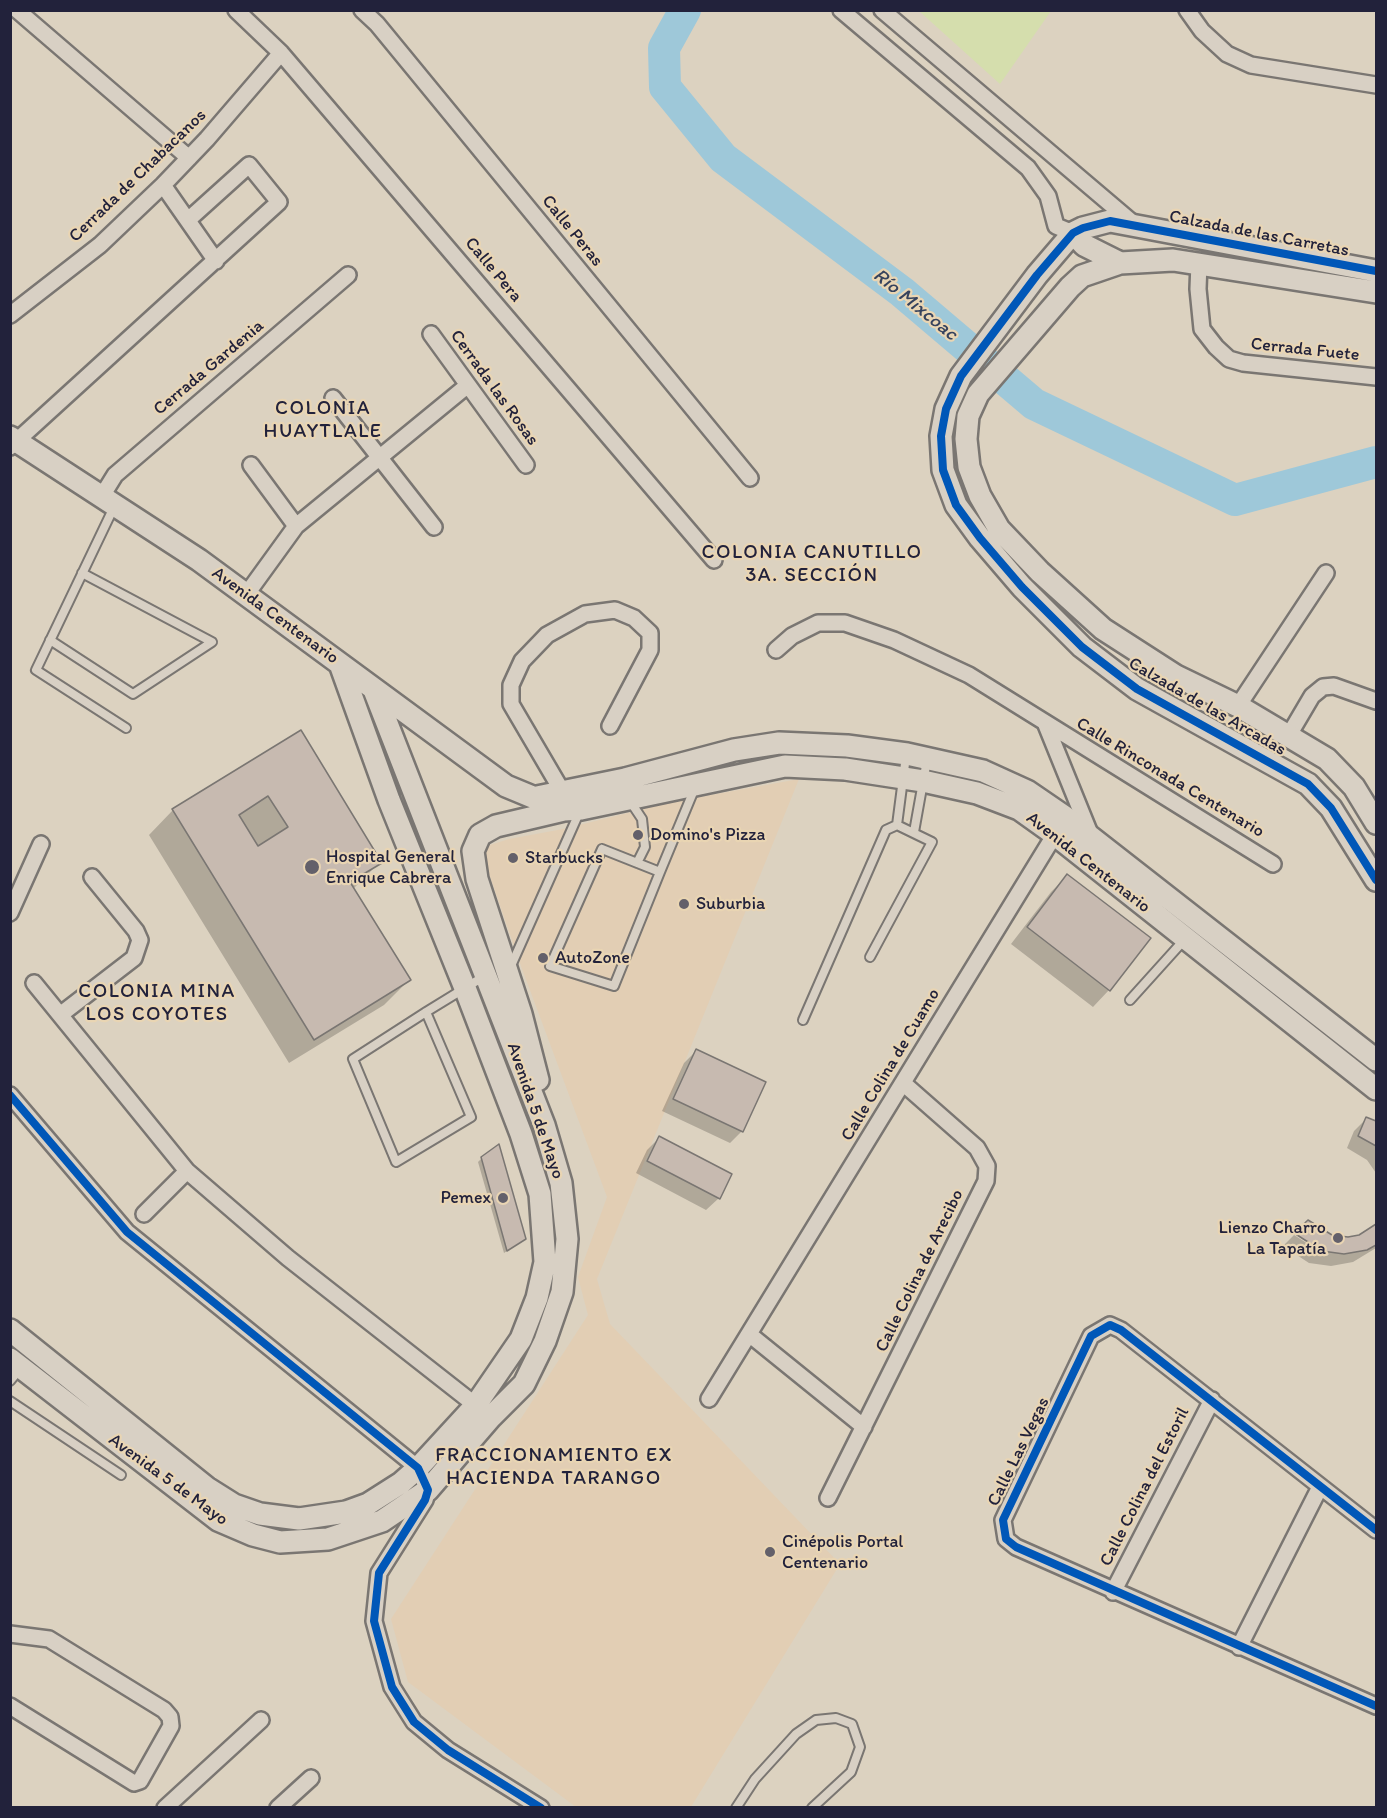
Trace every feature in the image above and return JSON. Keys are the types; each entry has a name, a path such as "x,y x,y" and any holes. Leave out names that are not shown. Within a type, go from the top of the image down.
{"main road":[{"name":"Calzada de las Arcadas","path":"1136,226 1107,221 1073,233 1037,275 961,376 944,418 941,436 943,470 956,505 980,538 1022,588 1082,647 1137,689 1308,784 1331,808 1374,872"},
{"name":"Calzada de las Carretas","path":"1136,226 1377,271"},
{"name":"Calzada de las Carretas","path":"1073,233 1084,245 1120,263 1173,260 1377,292"},
{"name":"Calzada de las Arcadas","path":"1120,263 1082,276 1070,287 978,394 968,416 966,439 969,467 980,496 999,529 1040,572 1103,629 1176,676 1239,706 1327,759 1354,787 1377,823"},
{"name":"Avenida Centenario","path":"13,442 108,501 246,595 507,786 537,797 569,804 629,800 785,766 845,769 914,779 976,793 1092,837 1377,1060"},
{"name":"Avenida 5 de Mayo","path":"14,1369 76,1410 218,1520 268,1540 313,1541 342,1535 382,1521 428,1490 483,1412 525,1330 537,1298 545,1262 543,1216 534,1172 465,988 389,800 340,663"},
{"name":"Avenida 5 de Mayo","path":"10,1330 207,1488 234,1505 260,1514 283,1518 316,1518 346,1512 387,1493 483,1412 524,1384 536,1361 562,1292 567,1239 564,1200 544,1125 374,690"},
{"name":"Avenida Centenario","path":"569,804 616,781 734,750 779,743 847,746 917,757 983,771 1027,791 1099,870 1377,1089"},
{"path":"544,1125 536,1069 477,879 472,850 480,835 496,826 569,804"},
{"path":"545,1262 566,1264"},
{"path":"76,1410 90,1394"}],"street":[{"path":"17,10 189,158"},
{"name":"Calle Pera","path":"236,10 281,53 714,560"},
{"name":"Calle Peras","path":"362,10 377,24 750,478"},
{"name":"Calzada de las Carretas","path":"841,10 1028,168 1048,196 1056,226 1073,233"},
{"name":"Calzada de las Carretas","path":"882,10 1136,226"},
{"path":"1187,10 1202,31 1227,54 1251,65 1377,85"},
{"name":"Cerrada de Chabacanos","path":"10,315 100,245 189,158 281,53"},
{"path":"13,442 279,202 249,165 188,220"},
{"path":"163,184 216,261"},
{"name":"Cerrada Fuete","path":"1199,263 1198,289 1202,329 1228,359 1243,363 1377,377"},
{"name":"Cerrada Gardenia","path":"108,501 115,475 348,275"},
{"name":"Cerrada las Rosas","path":"431,334 526,465"},
{"path":"246,595 296,526 468,385"},
{"path":"333,398 434,527"},
{"path":"250,465 296,526"},
{"path":"1239,706 1326,573"},
{"path":"569,804 511,704 511,685 522,661 547,635 585,614 615,610 634,618 650,633 650,650 610,726"},
{"name":"Calle Rinconada Centenario","path":"776,650 792,636 818,623 845,623 894,640 969,675 1046,725 1273,864"},
{"path":"1289,735 1312,696 1323,687 1334,686 1377,701"},
{"name":"Calle Rinconada Centenario","path":"1046,725 1092,837 1099,870"},
{"name":"Calle Colina de Cuamo","path":"709,1399 1060,826"},
{"path":"10,913 41,844"},
{"path":"60,1015 134,958 141,940 92,877"},
{"path":"34,983 187,1171 288,1258 483,1412"},
{"name":"Calle Colina de Arecibo","path":"828,1498 986,1181 987,1166 977,1148 903,1083"},
{"path":"10,1095 127,1232 418,1468 428,1490 419,1512 379,1573 374,1621 392,1687 414,1722 448,1750 541,1808"},
{"path":"144,1214 187,1171"},
{"name":"Calle Las Vegas","path":"1377,1530 1121,1330 1110,1325 1091,1336 1003,1520 1006,1539 1016,1547 1113,1592 1377,1706"},
{"path":"749,1334 864,1427"},
{"name":"Calle Colina del Estoril","path":"1113,1592 1212,1400"},
{"path":"1239,1647 1320,1487"},
{"path":"10,1634 49,1639 164,1710 170,1717 171,1726 140,1781 134,1783 10,1706"},
{"path":"165,1808 261,1720"},
{"path":"279,1808 311,1778"}],"lane":[{"path":"108,501 81,573 36,670 126,728"},
{"path":"50,640 133,694 212,642 81,573"},
{"path":"914,832 914,779 917,757"},
{"path":"803,1020 886,830 897,825 914,779 917,757"},
{"path":"660,872 602,849 550,966 614,986 696,785"},
{"path":"629,800 642,819 645,847 637,863"},
{"path":"508,973 569,804"},
{"path":"870,957 932,842 897,825"},
{"path":"1130,1000 1199,921"},
{"path":"426,1012 471,1117 396,1162 353,1059 426,1012 486,976"},
{"path":"10,1401 121,1476"},
{"path":"736,1808 755,1779 796,1734 816,1720 836,1718 852,1724 860,1747 851,1772 812,1808"}],"shaded area":[{"path":"799,779 597,1279 610,1324 840,1564 691,1807 576,1807 408,1682 391,1619 588,1315 578,1277 607,1197 518,958 483,856 490,845 509,839 563,829 672,802"}],"green space":[{"path":"919,11 1051,11 1000,84"}],"building":[{"name":"Hospital General Enrique Cabrera","path":"301,730 382,863 350,882 411,980 314,1040 172,809","holes":["268,796 288,827 258,846 239,815"]},
{"path":"1067,874 1151,938 1110,991 1027,927"},
{"path":"696,1049 766,1082 743,1132 673,1099"},
{"path":"1366,1117 1376,1121 1376,1146 1358,1136"},
{"path":"659,1136 732,1174 720,1199 647,1161"},
{"name":"Pemex","path":"499,1144 526,1239 507,1251 481,1157"},
{"name":"Lienzo Charro La Tapatía","path":"1308,1220 1332,1235 1348,1237 1359,1235 1376,1224 1376,1245 1367,1250 1344,1254 1322,1251 1294,1233"}],"waterway":[{"name":"Río Mixcoac","path":"685,10 664,48 665,87 723,158 902,292 1034,404 1235,500 1376,462"}],"cycle path":[{"path":"1376,271 1110,221 1083,228 1073,233 1037,275 961,376 946,409 941,436 943,470 956,505 980,538 1022,587 1082,647 1137,689 1308,784 1331,808 1376,880"},
{"path":"10,1095 127,1232 418,1468 428,1490 425,1500 379,1573 374,1621 392,1687 414,1722 448,1750 541,1808"},
{"path":"1376,1530 1121,1330 1110,1325 1091,1336 1003,1520 1006,1539 1016,1547 1376,1706"}],"place":[{"name":"Domino's Pizza","path":"638,835"},
{"name":"Starbucks","path":"513,858"},
{"name":"Hospital General Enrique Cabrera","path":"312,867"},
{"name":"Suburbia","path":"684,904"},
{"name":"AutoZone","path":"543,958"},
{"name":"Pemex","path":"503,1198"},
{"name":"Lienzo Charro La Tapatía","path":"1338,1238"},
{"name":"Cinépolis Portal Centenario","path":"770,1552"}],"district":[{"name":"COLONIA HUAYTLALE","path":"323,420"},
{"name":"COLONIA CANUTILLO 3A. SECCIÓN","path":"812,564"},
{"name":"COLONIA MINA LOS COYOTES","path":"157,1004"},
{"name":"FRACCIONAMIENTO EX HACIENDA TARANGO","path":"554,1468"}]}
